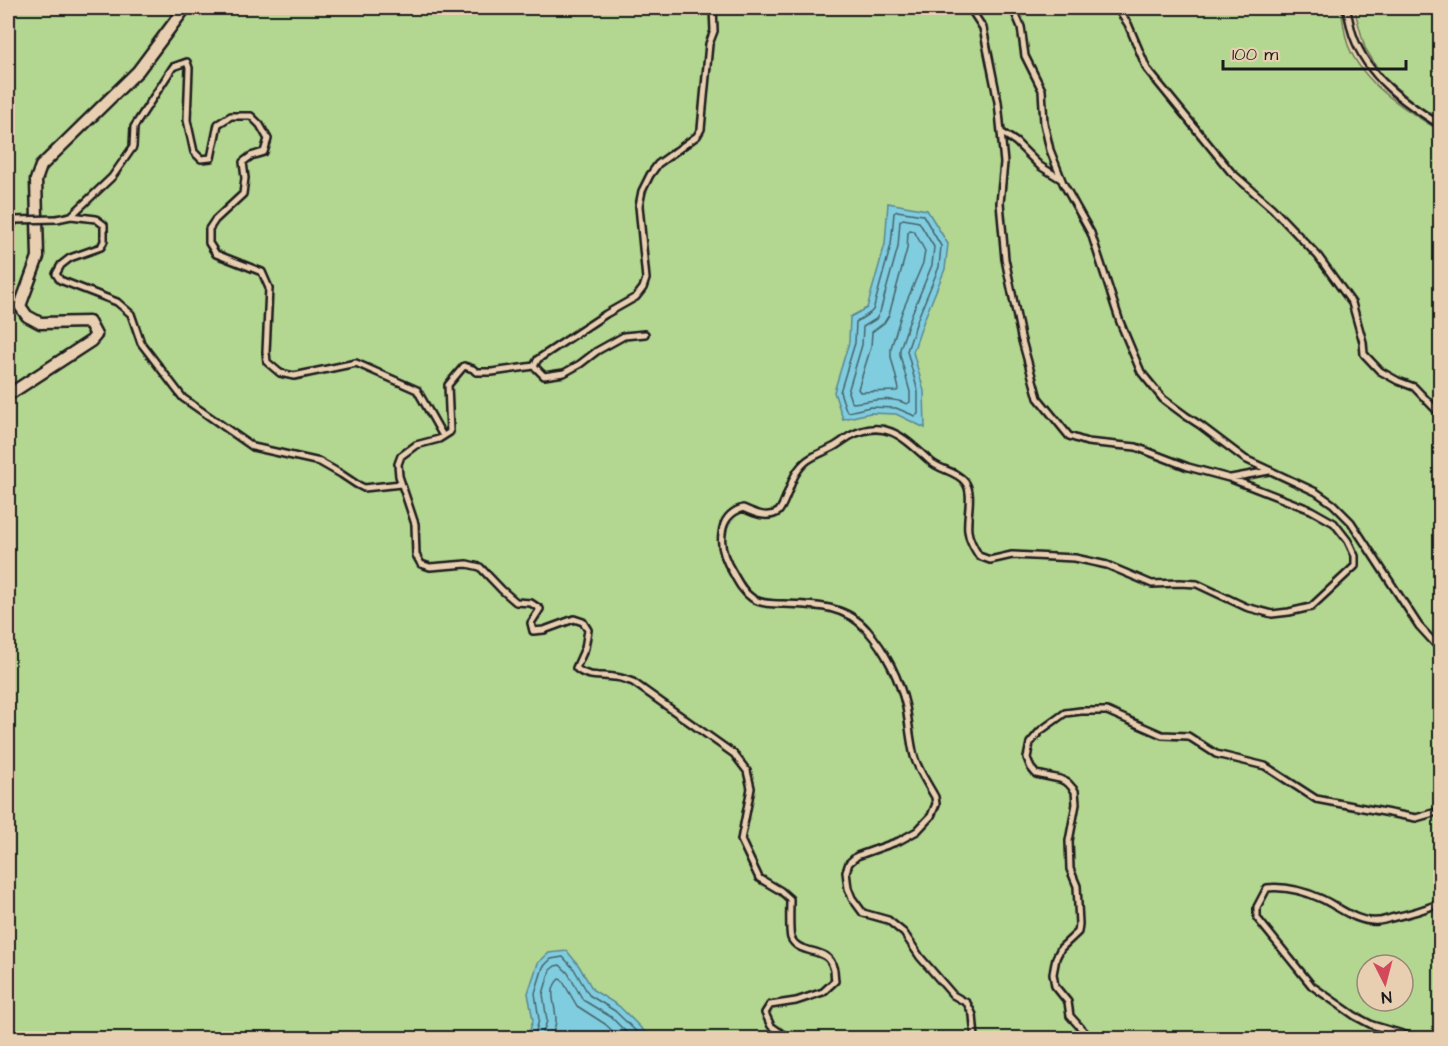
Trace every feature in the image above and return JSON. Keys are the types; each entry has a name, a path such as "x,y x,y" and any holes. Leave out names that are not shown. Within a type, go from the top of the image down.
{"street":[{"path":"8,395 96,335 89,322 40,323 27,316 20,306 38,257 36,180 41,166 138,71 185,8"}],"lane":[{"path":"534,366 538,358 636,297 643,288 646,279 639,206 642,191 658,164 697,136 701,129 709,44 714,32 713,8"},
{"path":"970,8 983,28 998,102 1004,163 1000,203 1005,259 1021,337 1038,398 1070,436 1088,442 1136,447 1188,467 1229,478 1311,510 1334,523 1348,541 1355,556 1355,566 1311,607 1272,614 1246,607 1197,584 1152,584 1107,564 1075,558 1012,555 990,560 979,556 971,543 968,531 969,488 964,479 932,464 917,449 891,431 877,428 850,436 805,460 795,474 779,511 769,516 754,514 743,508 732,512 723,526 721,537 726,561 740,586 753,599 769,603 831,607 849,616 866,628 880,647 897,678 905,704 914,758 935,797 936,804 931,816 917,831 899,841 857,856 849,863 846,872 848,888 863,913 888,920 904,933 920,957 952,995 967,1004 973,1015 975,1038"},
{"path":"1012,8 1021,27 1025,56 1042,90 1044,123 1050,150 1062,180 1091,233 1120,322 1141,372 1162,399 1245,459 1316,492 1333,504 1351,522 1419,626 1440,649"},
{"path":"1117,8 1128,24 1147,69 1231,172 1272,208 1317,256 1352,303 1364,354 1380,371 1414,387 1440,414"},
{"path":"1346,8 1353,36 1372,69 1386,86 1440,125"},
{"path":"71,216 112,177 133,147 134,127 173,68 187,62 189,68 187,120 194,152 201,159 211,158 218,124 231,116 251,116 260,125 268,139 264,152 251,156 243,162 245,178 243,195 215,220 209,230 209,243 216,254 262,272 269,288 267,362 280,373 294,376 356,363 417,390 443,436"},
{"path":"1001,132 1016,142 1040,166 1062,180"},
{"path":"8,236 14,220 57,219 71,216 96,219 104,225 104,241 101,247 70,258 61,265 56,274 60,280 117,302 131,314 141,343 183,398 253,447 320,462 364,488 402,484"},
{"path":"534,366 544,376 564,374 624,336 645,334"},
{"path":"534,366 492,372 476,372 464,366 448,385 450,432 439,439 416,445 401,456 398,464 399,476 415,524 416,555 421,564 430,567 467,564 480,567 516,602 531,603 540,609 531,624 533,631 544,630 574,619 583,622 588,630 585,648 576,668 582,673 595,677 615,677 633,682 734,754 747,771 752,788 741,840 747,855 759,878 790,899 791,937 796,944 803,949 820,952 830,960 833,967 835,981 823,992 796,1001 770,1005 765,1014 771,1026 788,1038"},
{"path":"1229,478 1270,471"},
{"path":"1090,1038 1070,1016 1068,1002 1055,986 1053,974 1056,958 1061,948 1078,932 1079,924 1077,886 1070,869 1069,841 1076,804 1075,791 1060,778 1036,774 1027,758 1030,743 1040,731 1065,713 1107,711 1162,735 1188,736 1216,754 1265,766 1316,799 1416,818 1440,811"},
{"path":"1416,1038 1363,1021 1312,987 1257,918 1257,907 1267,888 1280,887 1321,899 1362,919 1377,921 1419,912 1440,903"}],"green space":[{"path":"8,8 1341,8 1348,45 1364,72 1387,95 1440,131 1440,1038 8,1038"},
{"path":"1354,8 1440,8 1440,120 1383,77 1365,48"}],"water":[{"path":"888,203 927,210 948,244 945,269 913,352 924,391 925,428 896,414 870,413 843,419 834,392 849,342 850,317 867,308 885,244"},
{"path":"567,951 593,990 619,1006 651,1038 528,1037 533,1020 528,993 538,963 549,953"}]}
